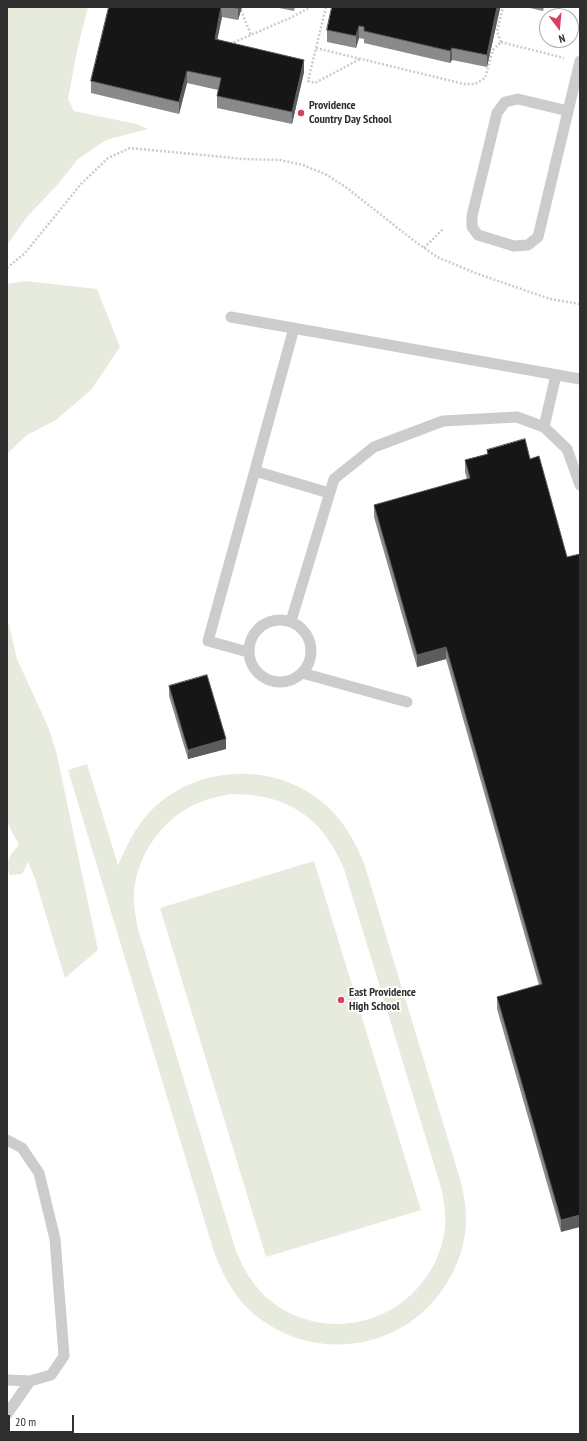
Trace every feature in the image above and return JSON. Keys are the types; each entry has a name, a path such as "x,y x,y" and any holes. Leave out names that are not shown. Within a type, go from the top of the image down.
{"lane":[{"path":"568,112 518,99 505,102 498,112 472,216 472,227 478,235 514,246 528,245 538,237 568,112 575,60"},
{"path":"231,317 580,379"},
{"path":"248,652 208,640 294,328"},
{"path":"544,427 556,375"},
{"path":"291,621 334,480 374,447 443,421 517,417 544,427 567,449 580,485"},
{"path":"255,471 330,493"},
{"path":"281,619 291,621 300,627 307,635 311,644 311,655 308,664 302,673 294,679 283,682 273,682 263,678 255,671 250,662 248,652 249,642 254,632 261,625 271,620 281,619"},
{"path":"302,673 407,702"},
{"path":"7,1140 22,1148 39,1173 55,1239 64,1356 51,1374 30,1381 7,1380"},
{"path":"7,1414 30,1381"}],"path":[{"path":"229,44 290,18 311,7"},
{"path":"326,7 308,81 314,83 360,59"},
{"path":"502,7 497,31 502,42"},
{"path":"241,10 251,35"},
{"path":"316,48 464,84 475,84 485,78 493,50 502,42"},
{"path":"502,42 575,60"},
{"path":"7,268 25,253 81,184 108,158 130,148 244,159 280,160 303,165 327,175 347,188 437,257 478,274 550,299 580,304"},
{"path":"424,248 442,229"}],"shaded area":[{"path":"7,7 88,7 77,51 68,99 74,111 136,124 148,129 106,140 78,159 58,184 27,217 7,245"},
{"path":"26,281 97,289 120,347 91,390 56,420 27,435 8,453 7,458 7,284"},
{"path":"7,617 17,659 49,729 57,755 98,950 65,978 35,879 28,862 22,874 9,875 9,858 19,845 7,822"},
{"path":"87,764 118,865 127,845 147,815 166,798 188,785 211,777 236,774 261,775 285,781 308,792 328,807 349,833 364,863 460,1179 465,1207 465,1235 458,1262 445,1286 428,1307 407,1324 384,1336 360,1343 334,1345 308,1341 283,1333 260,1319 245,1305 232,1289 214,1252 68,770","holes":["231,794 269,798 286,804 313,822 325,835 344,869 442,1191 445,1218 444,1235 437,1258 430,1272 420,1285 404,1301 385,1313 364,1320 342,1324 320,1323 299,1317 279,1307 261,1292 246,1271 235,1248 138,929 134,902 136,879 146,852 162,829 172,819 200,802"]},
{"path":"314,861 421,1210 266,1257 160,908"}],"building":[{"path":"109,7 221,7 215,39 304,60 292,112 217,96 221,78 187,71 179,102 91,81"},
{"path":"332,7 497,7 487,55 452,48 450,51 364,31 364,27 359,26 356,36 327,30"},
{"path":"525,439 530,459 539,456 567,557 580,554 580,1215 561,1220 497,997 542,984 446,647 417,655 374,505 470,478 465,460 488,454 487,450"},
{"path":"207,675 226,739 188,750 169,686"}],"place":[{"name":"Providence Country Day School","path":"301,113"},
{"name":"East Providence High School","path":"341,1000"}]}
